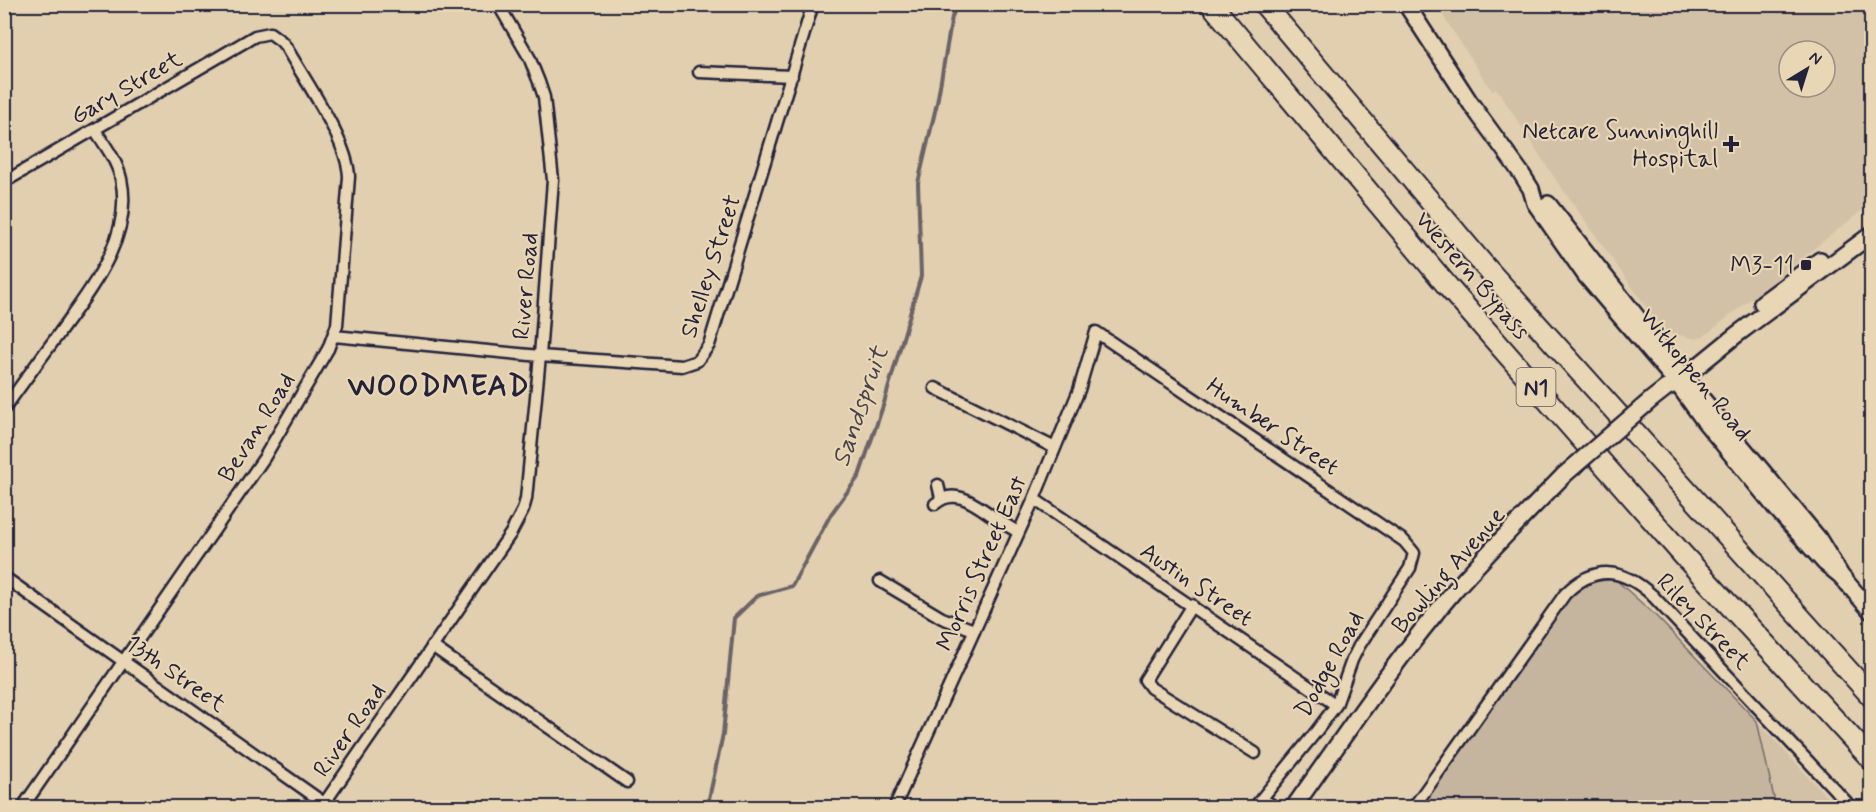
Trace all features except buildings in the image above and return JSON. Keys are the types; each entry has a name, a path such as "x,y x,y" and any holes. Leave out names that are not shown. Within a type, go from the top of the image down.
{"highway":[{"name":"Western Bypass","path":"1211,4 1449,288 1683,555 1872,760"},
{"name":"Western Bypass","path":"1264,4 1482,264 1872,697"}],"main road":[{"name":"Witkoppen Road","path":"1406,4 1471,104 1531,189 1535,203 1586,276 1818,538 1841,576 1872,612"},
{"path":"1676,379 1794,278 1872,223"},
{"path":"1676,379 1872,234"},
{"name":"Bowling Avenue","path":"1293,807 1412,643 1502,539 1564,475 1676,379"}],"street":[{"name":"River Road","path":"323,806 511,533 523,510 528,485 540,356 553,180 544,97 529,57 498,4"},
{"name":"Shelley Street","path":"334,336 540,356 682,366 698,361 709,345 813,4"},
{"name":"Gary Street","path":"4,182 255,36 270,33"},
{"name":"Bevan Road","path":"22,807 264,458 334,336 349,166 341,143 286,47 270,33"},
{"path":"699,72 792,76"},
{"path":"4,409 92,287 115,240 123,205 120,177 95,130"},
{"name":"Morris Street East","path":"894,807 1034,499 1079,390 1096,332"},
{"name":"Humber Street","path":"1096,332 1404,541 1414,553 1413,564"},
{"path":"935,388 1055,448"},
{"path":"938,485 938,501 963,497 1018,532"},
{"name":"Austin Street","path":"1034,499 1336,705"},
{"name":"Dodge Road","path":"1254,807 1316,733 1336,705 1359,646 1413,564"},
{"name":"Riley Street","path":"1413,807 1565,594 1588,577 1608,572 1626,576 1652,595 1852,807"},
{"name":"13th Street","path":"4,577 323,806"},
{"path":"880,581 942,618 974,630"},
{"path":"1192,605 1145,680 1151,688 1255,753"},
{"path":"432,646 627,782"},
{"path":"1262,798 1276,807"}],"shaded area":[{"name":"Netcare Sunninghill Hospital","path":"1436,5 1871,5 1871,203 1703,337 1696,339 1665,332 1552,174 1496,88 1492,91"},
{"path":"1615,579 1655,615 1757,721 1776,807 1419,808 1578,584"},
{"path":"1757,721 1836,807 1776,807"}],"waterway":[{"name":"Sandspruit","path":"707,808 723,734 734,618 757,596 792,586 831,514 859,476 884,403 921,276 918,183 937,103 952,17 957,4"}],"place":[{"name":"Netcare Sunninghill Hospital","path":"1731,144"},
{"name":"M3-11","path":"1806,265"}],"district":[{"name":"WOODMEAD","path":"439,385"}]}
